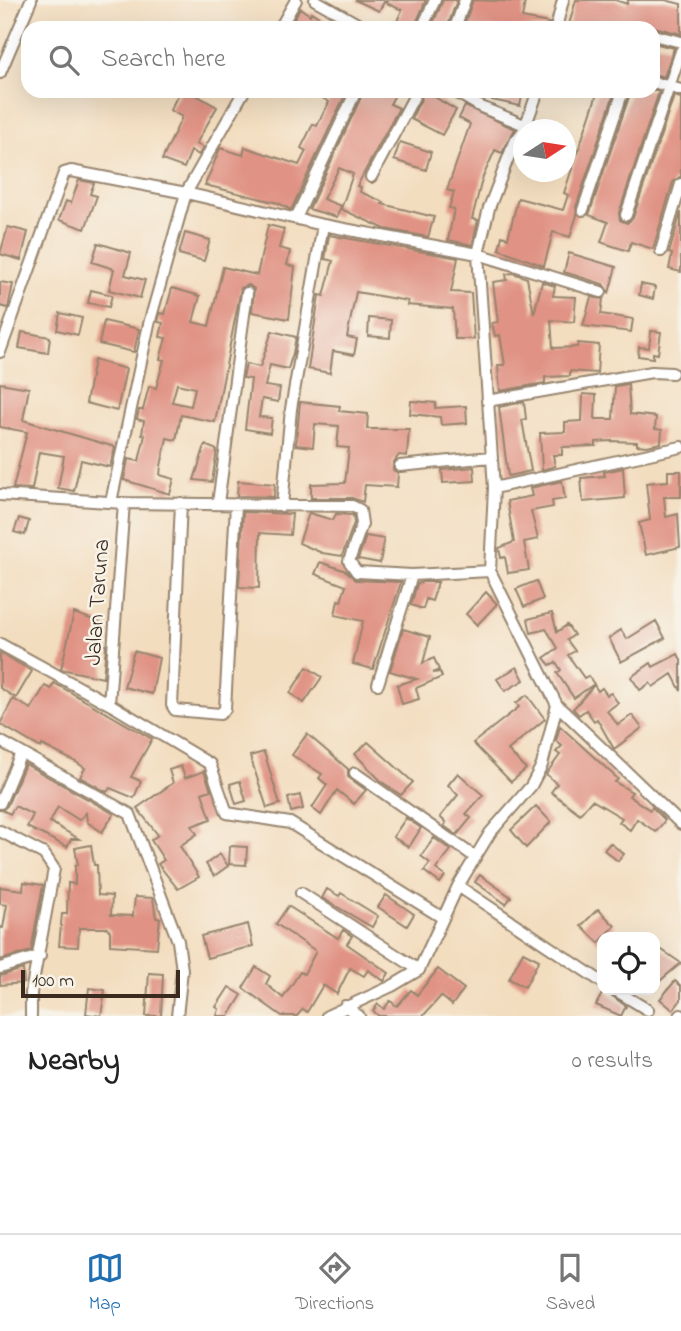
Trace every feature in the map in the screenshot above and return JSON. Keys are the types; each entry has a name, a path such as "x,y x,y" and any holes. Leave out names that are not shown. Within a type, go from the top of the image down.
{"street":[{"path":"22,21 31,0"},
{"path":"284,21 296,0"},
{"path":"315,0 352,21"},
{"path":"425,21 435,0"},
{"path":"458,21 465,0"},
{"path":"558,21 564,0"},
{"path":"1,67 21,22"},
{"path":"660,37 681,42"},
{"path":"626,215 676,88 681,51"},
{"path":"111,502 149,324 186,193 240,98"},
{"path":"296,218 353,98"},
{"path":"371,177 412,98"},
{"path":"466,98 513,122"},
{"path":"528,119 536,98"},
{"path":"583,210 621,98"},
{"path":"513,146 489,208 478,254 494,488 490,571 557,705 681,824"},
{"path":"0,352 64,173 71,171 186,193 323,225 478,254 601,292"},
{"path":"661,251 679,201 681,184"},
{"path":"282,506 291,409 323,225"},
{"path":"218,503 247,293"},
{"path":"487,401 652,372 672,373"},
{"path":"494,488 681,447"},
{"path":"400,466 491,457"},
{"path":"0,495 124,503 352,506 360,510 362,524 349,561 351,568 357,572 412,575 490,571"},
{"name":"Jalan Taruna","path":"109,704 124,503"},
{"path":"181,503 172,705 176,710 212,715 220,714 225,709 236,504"},
{"path":"378,684 412,575"},
{"path":"0,645 109,704 210,764 227,813 290,823 443,918"},
{"path":"327,1016 393,986 419,970 458,886 475,857 501,818 531,786 542,765 557,705"},
{"path":"0,741 130,814 178,941 182,970 177,1016"},
{"path":"0,803 21,753"},
{"path":"355,773 475,857"},
{"path":"0,831 44,854 54,869 40,956 31,993 31,1016"},
{"path":"458,886 597,979"},
{"path":"301,893 419,970"},
{"path":"0,968 40,956"},
{"path":"623,995 648,1010"},
{"path":"345,1006 359,1016"}],"building":[{"path":"355,0 426,0 417,21 397,21 402,10 384,2 379,11"},
{"path":"443,0 457,0 450,21 434,21"},
{"path":"473,0 525,2 522,18 538,21 466,21"},
{"path":"576,0 615,0 627,4 628,0 665,0 681,4 681,34 660,29 660,21 570,21"},
{"path":"300,8 326,21 293,21"},
{"path":"660,45 674,48 664,77 660,76"},
{"path":"674,96 681,98 681,176 673,182 653,249 631,242 628,251 601,242 608,222 589,215 629,98 657,98 619,213 620,220 627,223 633,218"},
{"path":"176,98 201,98 217,107 196,144 203,147 199,155 191,151 184,168 162,160 182,117 170,110"},
{"path":"323,98 344,98 291,210 278,203 205,185 220,148 243,155 245,147 299,165 306,151 301,148 313,124 317,126 329,102"},
{"path":"361,98 393,98 390,104 399,108 357,186 361,187 360,192 384,202 382,204 434,217 428,237 385,229 341,209 353,174 339,168 323,199 341,206 337,217 309,209"},
{"path":"422,98 436,98 456,110 442,135 411,119"},
{"path":"492,98 522,98 520,106"},
{"path":"596,98 613,98 576,207 577,215 570,237 553,232 544,266 499,249 502,236 508,238 518,198 563,210 568,195 564,193 568,182 576,182 576,157"},
{"path":"465,106 513,128 502,153 495,150 482,179 472,219 478,220 472,245 448,240 454,209 449,208 454,192 447,190 470,124 459,118"},
{"path":"400,142 431,152 426,170 394,160"},
{"path":"79,180 94,183 90,194 97,196 85,229 59,220 66,201 71,203"},
{"path":"681,212 681,272 669,269 672,254 669,253"},
{"path":"268,225 284,229 279,248 290,251 287,265 295,267 289,319 252,312 254,289 249,285 241,288 215,422 181,415 176,440 167,438 161,466 160,475 174,479 170,494 124,480 128,459 139,461 145,435 142,434 144,421 137,419 139,410 143,410 149,386 156,388 164,360 160,359 166,338 160,337 163,323 158,322 160,313 165,314 172,288 200,296 193,322 209,326 223,267 257,275","holes":["177,384 195,388 191,406 172,402"]},
{"path":"8,227 28,232 21,260 0,254"},
{"path":"185,233 210,240 204,261 179,254"},
{"path":"329,235 458,258 451,292 471,293 474,339 455,339 453,309 407,305 408,301 356,292 347,337 357,339 354,355 333,351 330,373 308,369 319,295 324,296 333,261 325,259"},
{"path":"98,243 131,253 125,275 145,280 140,298 109,290 114,269 92,262"},
{"path":"569,253 616,267 609,293 603,284 564,272"},
{"path":"513,273 527,278 534,314 542,282 555,286 553,296 576,297 574,322 551,320 553,348 577,347 578,343 599,345 597,373 570,371 570,376 545,377 545,383 500,391 498,365 505,365 500,335 495,336 492,323 498,322 493,282 507,280 506,274"},
{"path":"0,282 13,284 8,308 0,306"},
{"path":"641,284 655,287 653,299 639,295"},
{"path":"91,290 112,295 109,307 88,303"},
{"path":"591,297 603,299 601,314 633,319 631,332 583,326"},
{"path":"60,313 82,318 78,335 57,330"},
{"path":"369,318 391,320 390,338 368,336"},
{"path":"104,321 139,329 134,352 99,344"},
{"path":"272,331 296,337 288,369 270,365 265,386 280,388 278,402 262,399 259,417 272,418 270,433 245,429 251,379 243,378 246,364 260,367"},
{"path":"651,331 661,332 658,354 653,353 653,358 638,356 639,347 649,348"},
{"path":"22,332 50,337 48,353 19,348"},
{"path":"94,360 126,369 117,411 86,403"},
{"path":"0,383 29,388 23,420 115,447 110,467 81,460 74,491 58,488 64,456 39,452 32,489 13,488 27,432 0,427"},
{"path":"628,384 630,414 656,417 655,429 662,430 661,443 647,446 637,445 637,442 612,441 596,442 596,446 562,447 562,455 553,455 555,466 542,470 540,433 565,432 565,422 582,421 583,394 596,395 595,419 613,419 615,386"},
{"path":"411,401 436,403 435,408 466,406 467,423 441,425 440,417 410,414"},
{"path":"300,402 340,406 339,411 368,414 367,429 409,429 407,456 399,455 393,463 393,470 398,473 397,487 365,485 363,502 352,498 311,498 311,484 345,483 349,448 337,447 339,426 315,424 313,447 296,445"},
{"path":"524,402 526,419 522,420 531,471 508,476 499,407"},
{"path":"205,445 217,450 212,482 194,480"},
{"path":"474,467 475,481 443,483 442,470"},
{"path":"623,468 625,498 583,502 581,478 605,476 604,472"},
{"path":"668,471 681,471 681,497 664,497 666,517 678,514 680,547 646,555 639,523 650,520 646,483 668,481"},
{"path":"238,481 275,484 274,497 237,496"},
{"path":"562,481 565,499 552,501 553,507 531,511 538,539 524,542 529,570 508,573 505,557 501,558 499,548 514,542 507,501 532,496 530,488"},
{"path":"243,512 292,514 290,535 260,533 259,588 239,587"},
{"path":"309,513 333,520 336,514 353,515 354,523 342,556 322,553 299,543"},
{"path":"19,518 29,521 25,535 14,532"},
{"path":"366,536 384,539 380,563 358,559"},
{"path":"320,562 346,571 356,580 401,582 373,669 353,664 363,621 335,615 338,600 341,601 346,586 315,574"},
{"path":"536,581 543,599 524,607 516,589"},
{"path":"438,582 432,601 426,599 423,609 411,605 417,584"},
{"path":"486,592 497,604 477,625 466,614"},
{"path":"74,613 102,623 95,643 106,645 103,678 61,669"},
{"path":"552,613 557,632 567,625 574,635 567,640 575,651 568,655 584,678 588,676 594,684 574,698 557,673 561,670 556,662 550,665 544,658 558,648 546,629 531,633 528,619"},
{"path":"656,621 665,638 621,662 609,638 621,630 627,639"},
{"path":"403,629 430,637 423,663 434,658 439,670 433,673 440,672 442,677 416,688 419,699 402,704 397,685 417,679 390,671"},
{"path":"134,651 159,658 152,694 124,687"},
{"path":"0,653 32,671 16,698 0,688"},
{"path":"678,654 681,660 681,691 672,674 653,687 650,683 640,690 631,677 651,663 653,667"},
{"path":"307,667 322,677 304,703 290,693"},
{"path":"517,667 524,680 505,691 497,679"},
{"path":"54,683 152,739 131,777 141,781 134,798 110,788 107,792 80,777 85,768 76,762 42,745 41,748 0,724 13,699 31,709 45,686 51,689"},
{"path":"594,685 598,691 602,688 607,695 611,693 618,703 607,711 618,725 632,715 642,728 614,749 597,719 594,721 586,710 579,715 573,709"},
{"path":"527,695 545,719 508,750 526,769 511,782 473,743 519,707 516,703"},
{"path":"560,726 618,779 615,782 632,792 629,796 650,810 652,807 665,820 656,832 637,819 630,830 619,822 622,818 592,800 580,814 551,792 557,784 546,774 560,755 556,752 562,746 556,741"},
{"path":"307,734 348,769 348,777 366,790 354,804 337,790 321,815 312,808 327,785 319,778 322,774 292,755"},
{"path":"368,742 413,782 401,795 382,782 355,754"},
{"path":"264,752 280,804 267,808 250,756"},
{"path":"25,764 114,814 102,832 87,822 86,813 79,820 58,807 50,822 79,839 71,839 67,847 27,827 33,815 15,806 10,814 2,810 7,806"},
{"path":"181,766 185,778 204,771 211,790 202,793 211,819 192,826 197,834 180,846 199,877 178,889 158,864 164,860 151,840 158,835 137,808 173,783 169,770"},
{"path":"458,773 483,795 466,814 471,818 457,835 444,826 446,823 440,817 458,795 448,785"},
{"path":"240,781 246,801 236,804 230,784"},
{"path":"300,795 303,809 291,812 288,798"},
{"path":"536,806 551,822 526,848 511,830"},
{"path":"406,818 421,828 409,847 393,837"},
{"path":"434,838 451,850 436,869 445,876 440,883 424,871 430,863 421,856"},
{"path":"610,843 624,854 618,861 604,850"},
{"path":"91,845 94,865 97,865 98,895 112,896 111,915 133,916 135,897 153,898 156,918 160,918 157,948 110,945 110,931 107,928 79,928 78,947 59,946 62,914 67,914 68,883 75,884 75,865 78,865 75,848"},
{"path":"230,846 247,847 246,865 229,864"},
{"path":"220,854 228,866 214,876 206,864"},
{"path":"480,875 511,897 506,904 475,882"},
{"path":"24,882 43,885 31,951 0,960 0,927 3,928 7,905 0,904 0,887 23,890"},
{"path":"327,889 339,896 341,893 378,916 372,927 322,898"},
{"path":"386,895 414,914 407,926 378,907"},
{"path":"288,906 338,938 343,930 352,936 347,944 389,973 384,981 368,970 364,976 350,968 337,994 323,985 307,1012 303,1009 297,1016 282,1016 243,988 256,967 270,976 266,984 283,998 300,972 304,974 316,951 276,924"},
{"path":"598,909 615,926 609,932 597,932 597,941 581,926"},
{"path":"248,924 253,946 207,958 201,936"},
{"path":"660,949 681,963 660,981"},
{"path":"523,952 539,960 525,987 509,979"},
{"path":"23,969 24,983 0,985 0,976"},
{"path":"438,969 464,989 452,1005 441,996 423,1016 379,1016 373,1011 378,1004 384,1009 390,1001 397,1006 411,990 417,995"},
{"path":"149,973 163,974 161,1016 146,1016"},
{"path":"675,981 681,986 681,1000 673,1010 660,999"},
{"path":"229,987 242,995 229,1016 217,1016 219,1009 216,1007"},
{"path":"89,988 105,990 101,1016 86,1014"},
{"path":"601,995 611,995 626,1006 621,1016 596,1005"}]}
